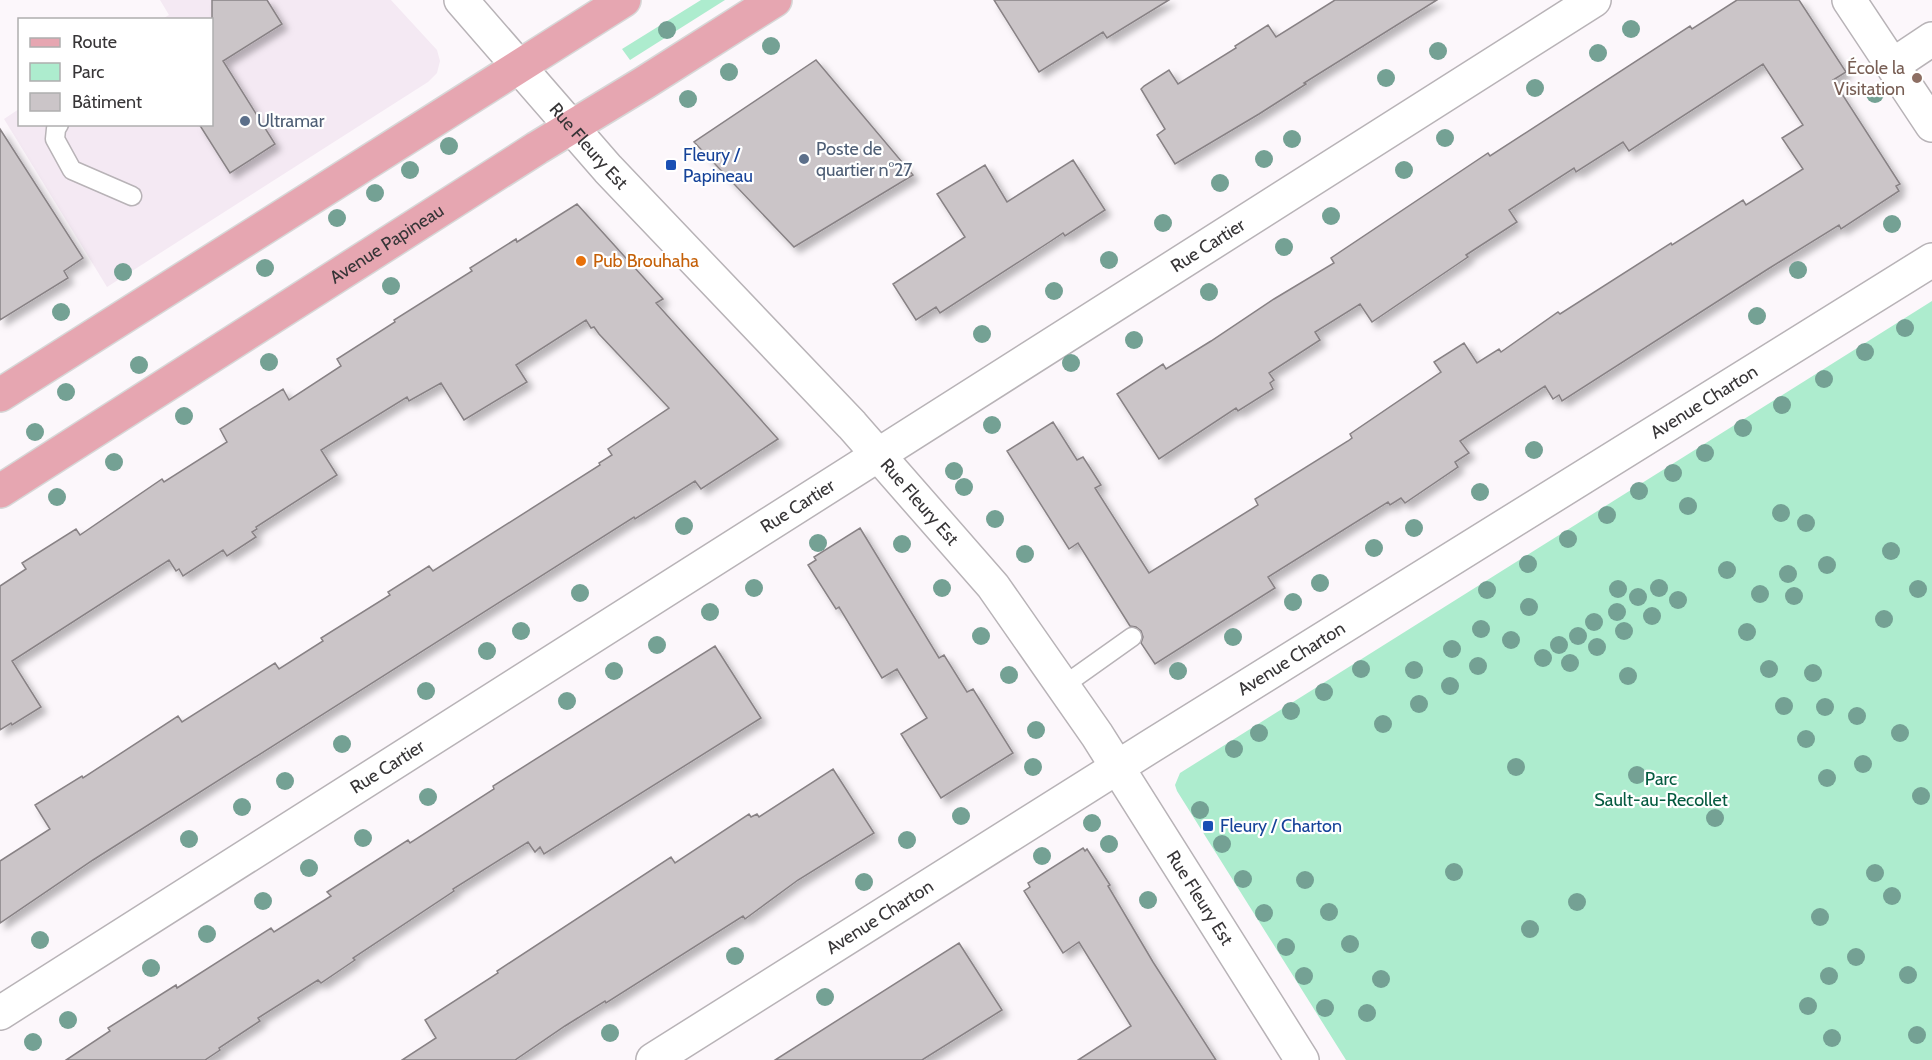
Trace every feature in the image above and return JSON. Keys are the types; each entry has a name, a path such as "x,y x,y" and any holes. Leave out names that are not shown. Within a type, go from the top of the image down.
{"main road":[{"path":"0,395 624,0"},
{"name":"Avenue Papineau","path":"0,491 571,127 775,0"}],"street":[{"name":"Rue Fleury Est","path":"461,0 624,186 878,454 993,586 1117,768 1302,1060"},
{"name":"Rue Cartier","path":"0,1012 1594,0"},
{"path":"1849,0 1932,124"},
{"path":"1893,65 1932,39"},
{"name":"Avenue Charton","path":"653,1060 1932,260"}],"lane":[{"path":"58,126 55,140 72,170 132,196"},
{"path":"1063,686 1132,636"}],"shaded area":[{"path":"160,0 391,0 437,50 440,61 437,73 428,82 107,287 4,119 18,110 18,126 213,126 213,18 164,18 169,15"}],"green space":[{"path":"701,0 725,0 630,60 622,49"},
{"name":"Parc Sault-au-Recollet","path":"1932,301 1932,1060 1346,1060 1177,791 1175,785 1180,773"}],"building":[{"path":"212,0 267,0 282,24 223,61 275,144 230,173 200,126 213,126"},
{"path":"994,0 1169,0 1107,38 1103,32 1039,72"},
{"path":"1335,0 1437,0 1304,83 1306,84 1259,114 1175,164 1157,135 1165,129 1141,89 1169,70 1178,84 1268,25 1276,37"},
{"path":"1737,0 1799,0 1846,72 1833,80 1900,184 1896,186 1899,191 1841,229 1839,225 1768,269 1562,401 1559,395 1553,399 1545,386 1460,441 1469,453 1455,462 1458,467 1405,503 1401,498 1390,505 1388,502 1268,577 1275,588 1155,664 1141,643 1143,637 1141,631 1130,626 1078,543 1069,549 1007,451 1053,422 1077,460 1083,457 1101,485 1095,488 1149,573 1258,505 1255,499 1348,441 1352,438 1350,434 1441,372 1434,362 1464,343 1477,363 1499,349 1501,352 1558,312 1560,314 1671,243 1672,245 1743,200 1746,205 1803,169 1782,138 1803,125 1763,64 1629,151 1623,142 1576,172 1574,168 1509,210 1517,222 1372,322 1360,304 1315,332 1320,340 1269,373 1274,380 1270,383 1273,389 1238,411 1236,408 1159,459 1117,394 1163,364 1166,369 1334,263 1331,258 1488,153 1490,156 1690,26 1692,29"},
{"name":"Poste de quartier n°27","path":"816,60 913,175 794,247 694,142"},
{"path":"0,129 83,258 64,271 68,278 0,320"},
{"path":"1073,160 1105,210 1065,236 1063,233 940,313 936,307 916,320 893,284 965,237 937,194 985,165 1007,202"},
{"path":"577,204 663,299 656,303 778,439 701,489 695,481 635,519 634,517 93,860 0,923 0,861 50,829 35,805 82,776 83,778 178,716 182,722 275,663 279,669 323,641 321,638 390,595 388,592 429,566 433,571 600,465 599,463 612,455 608,449 669,408 594,327 591,328 586,320 516,365 527,382 464,420 441,383 409,401 407,397 321,450 337,475 256,527 257,529 252,532 256,537 227,556 223,550 183,576 179,569 176,571 169,560 12,661 41,707 0,730 0,586 26,569 22,563 76,529 80,535 162,479 164,482 227,442 220,429 283,389 289,400 341,366 337,359 472,271 470,268 516,239 517,242"},
{"path":"860,528 939,658 944,655 967,692 973,689 1013,753 941,798 901,734 927,718 897,669 882,678 839,607 836,609 808,565 816,560 814,557"},
{"path":"715,646 761,718 544,854 540,847 535,852 528,842 453,889 454,891 353,958 355,960 321,983 318,980 258,1018 260,1021 205,1060 66,1060 110,1031 108,1028 176,985 177,988 271,928 274,932 331,896 327,892 408,840 410,843 494,789 493,786"},
{"path":"833,769 874,833 798,880 745,919 743,916 606,1003 605,1001 565,1026 515,1060 402,1060 436,1038 425,1020 498,973 497,971 671,857 675,863 749,814 751,817 757,814 759,817"},
{"path":"1083,848 1085,851 1087,849 1110,885 1108,886 1153,962 1216,1060 1078,1060 1131,1026 1079,942 1063,953 1024,891 1030,887 1028,883"},
{"path":"959,943 1002,1010 922,1060 775,1060"}],"place":[{"name":"École la Visitation","path":"1917,78"},
{"name":"Ultramar","path":"245,121"},
{"name":"Poste de quartier n°27","path":"804,159"},
{"name":"Fleury / Papineau","path":"671,165"},
{"name":"Pub Brouhaha","path":"581,261"},
{"name":"Fleury / Charton","path":"1208,826"}]}
